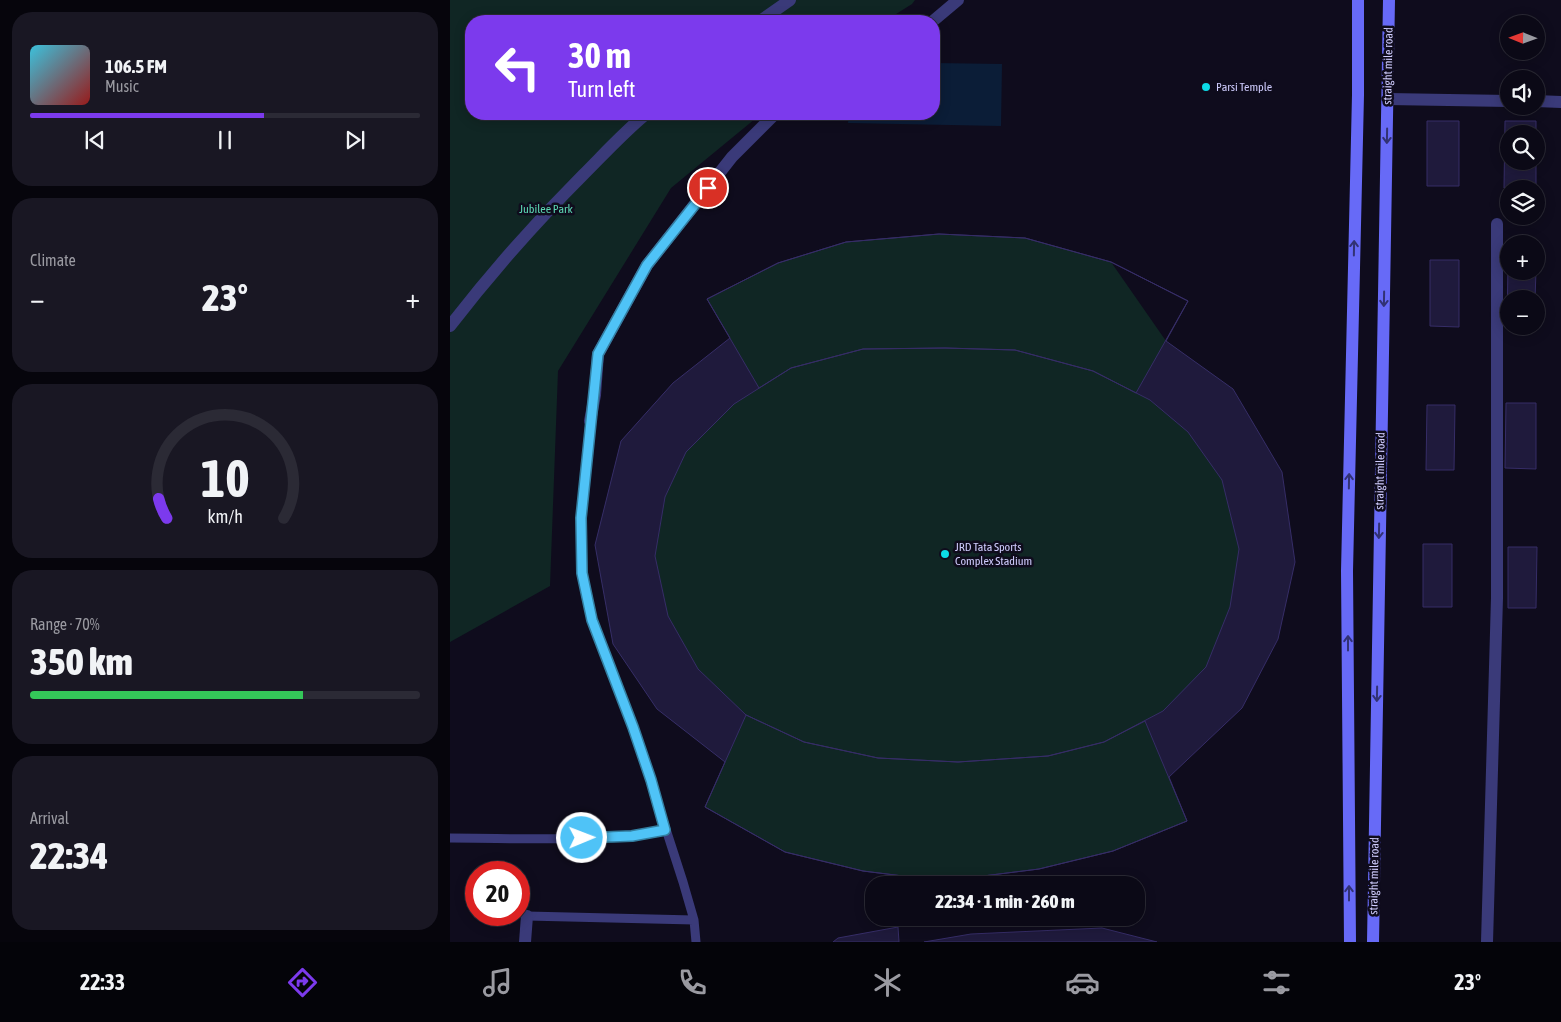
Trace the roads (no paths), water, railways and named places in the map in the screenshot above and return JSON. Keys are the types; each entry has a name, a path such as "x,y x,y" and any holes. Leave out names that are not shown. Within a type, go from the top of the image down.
{"street":[{"path":"769,15 790,0"},
{"path":"940,16 958,0"},
{"name":"straight mile road","path":"1350,942 1347,571 1358,0"},
{"name":"straight mile road","path":"1373,942 1389,0"},
{"path":"1388,99 1500,101"},
{"path":"1545,101 1561,102"},
{"path":"450,326 553,205 639,120"},
{"path":"590,421 595,395 598,354 647,265 732,157 769,120"},
{"path":"1487,942 1497,598 1497,224"},
{"path":"525,942 526,926"}],"lane":[{"path":"590,421 581,518 582,573 592,620 651,780 694,920 696,942"},
{"path":"450,838 598,838 632,836 665,830"},
{"path":"530,916 694,920"}],"water":[{"path":"940,63 1002,64 1001,126 848,123 848,120 940,120"}],"place":[{"name":"Parsi Temple","path":"1206,87"},
{"name":"JRD Tata Sports Complex Stadium","path":"945,554"}],"park label":[{"name":"Jubilee Park","path":"546,209"}]}
